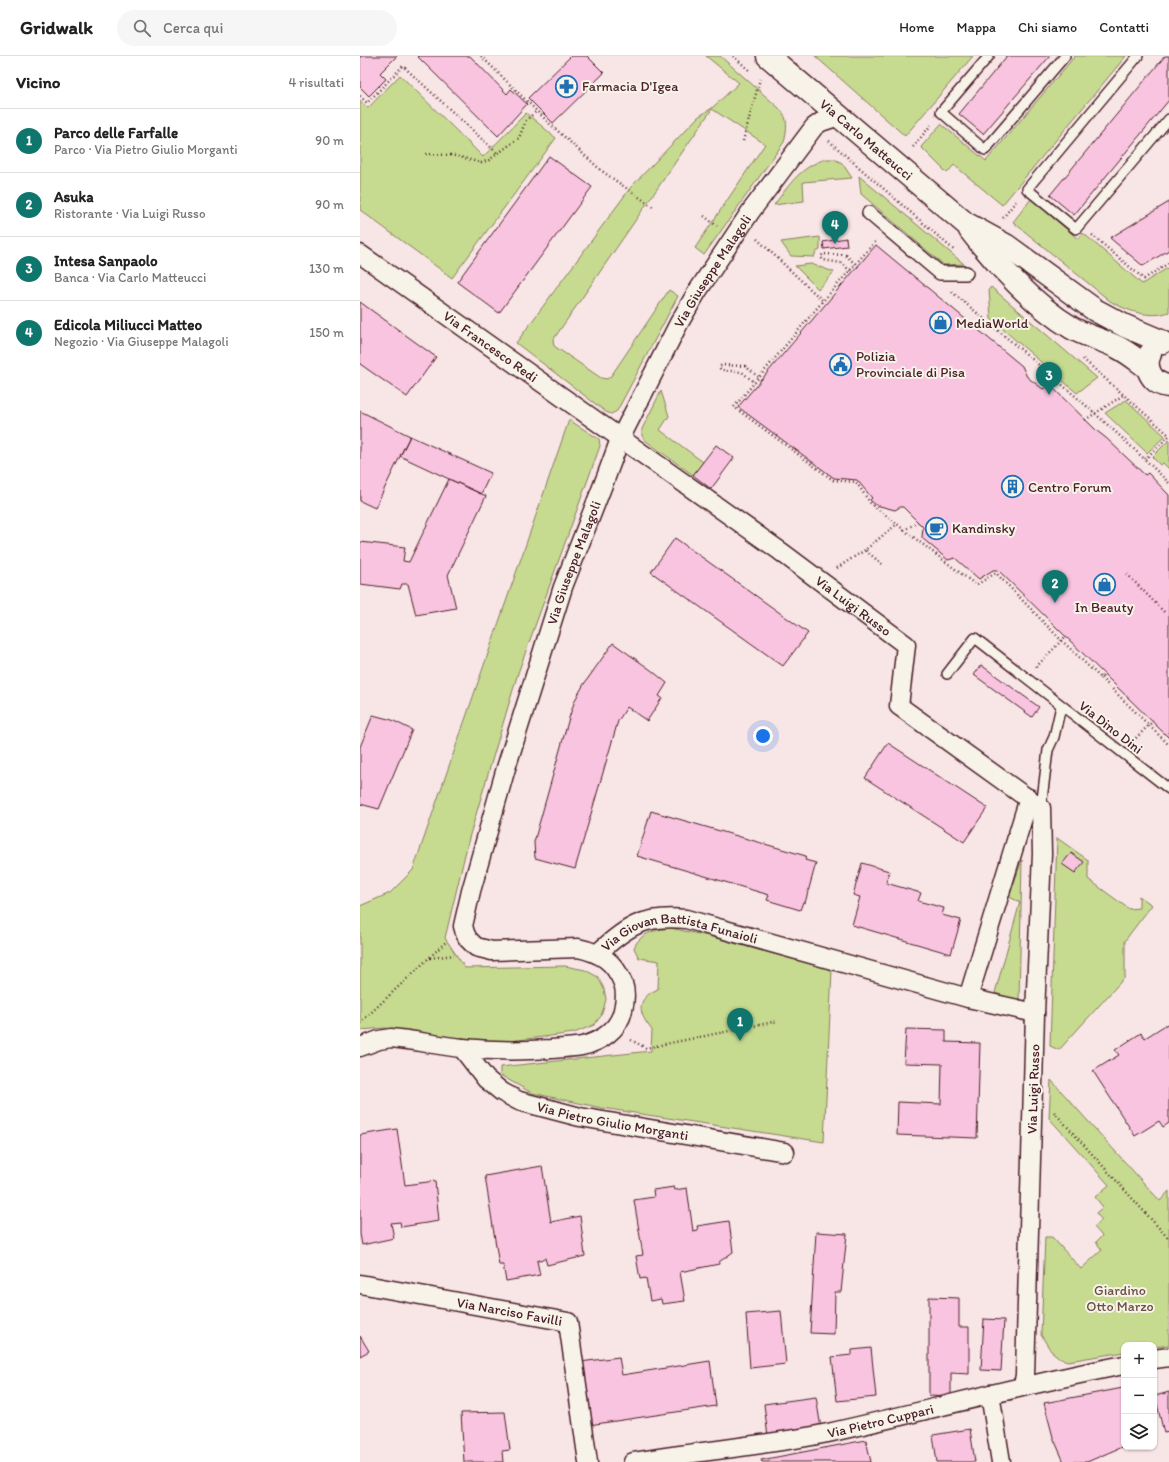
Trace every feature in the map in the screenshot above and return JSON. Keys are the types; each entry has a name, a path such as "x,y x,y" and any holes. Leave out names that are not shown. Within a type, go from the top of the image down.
{"main road":[{"name":"Via Carlo Matteucci","path":"768,56 965,223 992,257 1032,297 1051,313 1077,330 1120,348 1148,368 1152,377 1167,392"},
{"name":"Via Carlo Matteucci","path":"965,223 1007,246 1095,310 1125,326 1167,341"},
{"path":"1148,368 1148,357 1152,351 1167,341"}],"street":[{"name":"Via Giuseppe Malagoli","path":"463,926 471,890 506,768 562,588 620,439 679,323 697,292 751,211 811,131 821,122 839,116"},
{"path":"869,213 940,273 966,273"},
{"name":"Via Francesco Redi","path":"360,254 620,439"},
{"name":"Via Luigi Russo","path":"620,439 785,555 906,645 899,706 1035,803 1042,854 1028,1222 1025,1375 1023,1386"},
{"path":"968,998 1035,803"},
{"name":"Via Giovan Battista Funaioli","path":"360,1047 379,1040 391,1038 462,1048 524,1050 582,1046 606,1036 618,1025 623,1014 625,1001 624,986 617,970 612,964 597,954 616,937 636,924 661,918 686,919 968,998 1035,1013"},
{"path":"463,926 465,933 472,944 483,949 578,948 597,954"},
{"name":"Via Pietro Giulio Morganti","path":"462,1048 486,1079 502,1092 519,1101 580,1117 785,1152"},
{"name":"Via Narciso Favilli","path":"360,1284 568,1322 588,1462"},
{"path":"1157,1359 1169,1357"},
{"name":"Via Pietro Cuppari","path":"639,1462 781,1442 828,1433 1023,1386 1121,1366"},
{"path":"990,1394 1001,1462"}],"lane":[{"path":"989,56 941,112 985,150 1065,56"},
{"path":"1138,56 1027,189 1076,229 1169,119"},
{"path":"947,674 975,638 1061,706"},
{"name":"Via Dino Dini","path":"1035,803 1048,750 1054,737 1061,706 1169,789"}],"path":[{"path":"482,56 537,111 602,170 652,207"},
{"path":"360,96 367,103 403,66 497,153"},
{"path":"743,141 760,79"},
{"path":"426,154 457,156 481,163 489,160 519,138 526,120 537,111"},
{"path":"913,147 941,112"},
{"path":"844,154 957,252"},
{"path":"1002,219 1027,189"},
{"path":"704,216 722,229"},
{"path":"1080,224 1144,279 1169,263"},
{"path":"752,234 823,301"},
{"path":"878,240 823,301 734,407 833,480 856,482 871,504 976,585 996,573 1061,640 1169,745"},
{"path":"850,271 842,263 822,260 821,257 823,254 846,255 858,266"},
{"path":"950,290 1044,369 1169,483"},
{"path":"755,383 742,372 721,370 720,367 722,364 745,366 762,380"},
{"path":"1085,420 1125,394"},
{"path":"1145,460 1169,436"},
{"path":"904,530 918,522"},
{"path":"834,570 865,550 897,524"},
{"path":"865,550 882,564"},
{"path":"1127,574 1165,612"},
{"path":"1026,677 1066,636"},
{"path":"1101,678 1105,674"},
{"path":"1134,740 1153,721"},
{"path":"360,1023 463,926"},
{"path":"613,1030 646,1048 778,1021"},
{"path":"1033,1089 1169,1239"}],"green space":[{"path":"706,56 720,56 780,109 786,120 784,142 704,255 695,248 765,144 712,109 553,340 554,346 601,378 607,379 611,376 669,290 678,296 617,411 611,414 606,412 516,343 631,187 698,117 712,108 739,83"},
{"path":"815,56 973,56 905,136"},
{"path":"1075,56 1126,56 1002,205 954,165 947,173 921,147 941,124 986,161"},
{"path":"400,75 483,157 526,113 556,138 452,278 360,210 360,101 368,108"},
{"path":"826,159 834,159 842,163 852,178 803,182 804,201 774,205 796,177 817,162"},
{"path":"859,176 964,264 944,265 861,194"},
{"path":"1031,199 1078,239 1083,233 1142,284 1169,267 1169,312 1154,315 1139,313 1131,311 1110,301 1013,222"},
{"path":"820,237 820,250 816,252 814,257 791,256 781,242"},
{"path":"811,264 834,272 818,289 795,266"},
{"path":"991,287 1097,378 1077,393 991,319 989,289"},
{"path":"661,391 669,416 660,430 703,462 693,475 646,441 642,436 642,429"},
{"path":"1126,400 1165,436 1147,453 1105,413"},
{"path":"569,420 599,439 600,446 518,673 469,838 445,938 465,968 565,966 585,970 598,977 604,989 606,999 601,1016 594,1025 574,1033 511,1041 480,1041 385,1028 360,1030 360,906 390,893 413,870"},
{"path":"1169,440 1169,469 1163,463 1160,465 1152,457"},
{"path":"1057,838 1088,860 1088,879 1129,909 1139,908 1139,896 1152,905 1125,941 1125,977 1059,1050 1050,1046"},
{"path":"1022,860 1019,1001 995,993 1020,902 1009,897"},
{"path":"670,928 708,936 832,970 824,1142 602,1108 532,1093 500,1075 500,1067 651,1051 652,1030 644,1018 641,1007 645,997 658,989 659,961 639,958 634,948 640,939 649,933"},
{"name":"Giardino Otto Marzo","path":"1051,1080 1160,1201 1169,1191 1169,1345 1157,1347 1157,1342 1121,1342 1121,1352 1068,1361 1061,1359 1051,1351 1041,1335 1045,1237 1052,1237 1081,1269 1102,1250 1096,1242 1102,1236 1094,1227 1102,1220 1096,1213 1103,1207 1095,1197 1109,1185 1049,1118"}],"building":[{"path":"360,56 397,56 380,73 386,79 369,96 360,87"},
{"path":"417,56 470,56 507,94 511,89 527,104 498,136"},
{"name":"Farmacia D'Igea","path":"571,56 587,56 604,73 553,123 528,98"},
{"path":"1007,56 1050,56 983,134 959,114"},
{"path":"1165,56 1169,56 1169,100 1074,215 1050,195"},
{"path":"549,156 592,187 499,313 457,282"},
{"path":"1169,202 1169,250 1143,266 1110,238"},
{"path":"846,238 847,246 824,249 823,242"},
{"name":"Centro Forum","path":"876,245 1022,366 1027,377 1043,389 1050,385 1145,475 1148,473 1169,495 1169,738 998,570 993,570 979,579 955,558 948,560 922,538 923,527 903,507 895,510 876,505 870,500 872,498 857,480 834,478 738,407"},
{"path":"360,302 436,357 407,397 360,364"},
{"path":"360,411 410,436 375,508 360,501"},
{"path":"410,436 491,473 481,494 400,456"},
{"path":"716,445 734,458 711,489 693,475"},
{"path":"449,479 486,496 448,575 456,608 416,615 408,584 402,584 400,589 360,584 360,542 405,547 403,561 409,562"},
{"path":"675,538 808,633 783,666 651,572"},
{"path":"613,643 667,683 659,696 662,698 647,721 627,707 618,721 575,869 535,858 534,842 575,700 584,684"},
{"path":"981,665 1039,707 1032,717 974,675"},
{"path":"373,715 392,720 412,730 379,809 360,804 360,747"},
{"path":"888,743 987,808 964,842 865,778"},
{"path":"651,811 806,856 805,860 816,863 805,903 803,902 800,910 767,900 769,895 637,856"},
{"path":"1071,853 1084,862 1075,873 1062,864"},
{"path":"862,863 889,871 886,883 921,893 918,901 944,908 942,915 961,920 951,954 852,925 860,897 853,895"},
{"path":"1167,1024 1169,1027 1169,1123 1163,1127 1159,1121 1135,1136 1093,1071 1119,1055 1115,1050 1141,1033 1145,1038"},
{"path":"906,1029 946,1030 946,1042 980,1043 977,1138 897,1135 898,1102 941,1104 942,1064 904,1063"},
{"path":"397,1129 405,1185 435,1181 439,1221 401,1227 400,1222 391,1223 394,1238 362,1245 360,1234 360,1135"},
{"path":"542,1166 551,1222 580,1216 585,1256 547,1265 545,1258 537,1261 540,1275 506,1281 503,1265 499,1265 485,1176"},
{"path":"674,1187 675,1190 687,1188 693,1231 698,1230 697,1226 729,1221 733,1252 719,1262 719,1264 680,1272 685,1301 662,1304 661,1299 650,1301 646,1278 640,1279 636,1256 643,1255 634,1200 654,1197 653,1190"},
{"path":"816,1232 847,1234 841,1292 835,1292 834,1334 810,1333"},
{"path":"929,1297 959,1298 959,1327 969,1327 969,1374 951,1373 951,1397 929,1396"},
{"path":"781,1311 786,1364 750,1368 746,1314"},
{"path":"984,1319 1004,1320 1001,1371 981,1370"},
{"path":"360,1336 369,1351 360,1356"},
{"path":"871,1348 876,1397 837,1401 832,1357 852,1355 852,1350"},
{"path":"619,1357 622,1375 710,1361 716,1406 589,1425 580,1362"},
{"path":"1121,1388 1121,1447 1087,1462 1064,1462 1053,1437 1044,1403"},
{"path":"1169,1392 1169,1432 1164,1433 1157,1404 1157,1395"},
{"path":"816,1397 821,1428 768,1437 764,1404"},
{"path":"505,1412 510,1450 502,1451 503,1462 464,1462 461,1413"},
{"path":"970,1429 975,1462 937,1462 933,1435"},
{"path":"866,1440 871,1462 762,1462 761,1460"}],"place":[{"name":"Farmacia D'Igea","path":"566,86"},
{"name":"Edicola Miliucci Matteo","path":"835,244"},
{"name":"MediaWorld","path":"941,323"},
{"name":"Polizia Provinciale di Pisa","path":"840,364"},
{"name":"Intesa Sanpaolo","path":"1049,395"},
{"name":"Centro Forum","path":"1013,487"},
{"name":"Kandinsky","path":"936,528"},
{"name":"In Beauty","path":"1104,585"},
{"name":"Asuka","path":"1055,603"},
{"name":"Parco delle Farfalle","path":"740,1041"}]}
